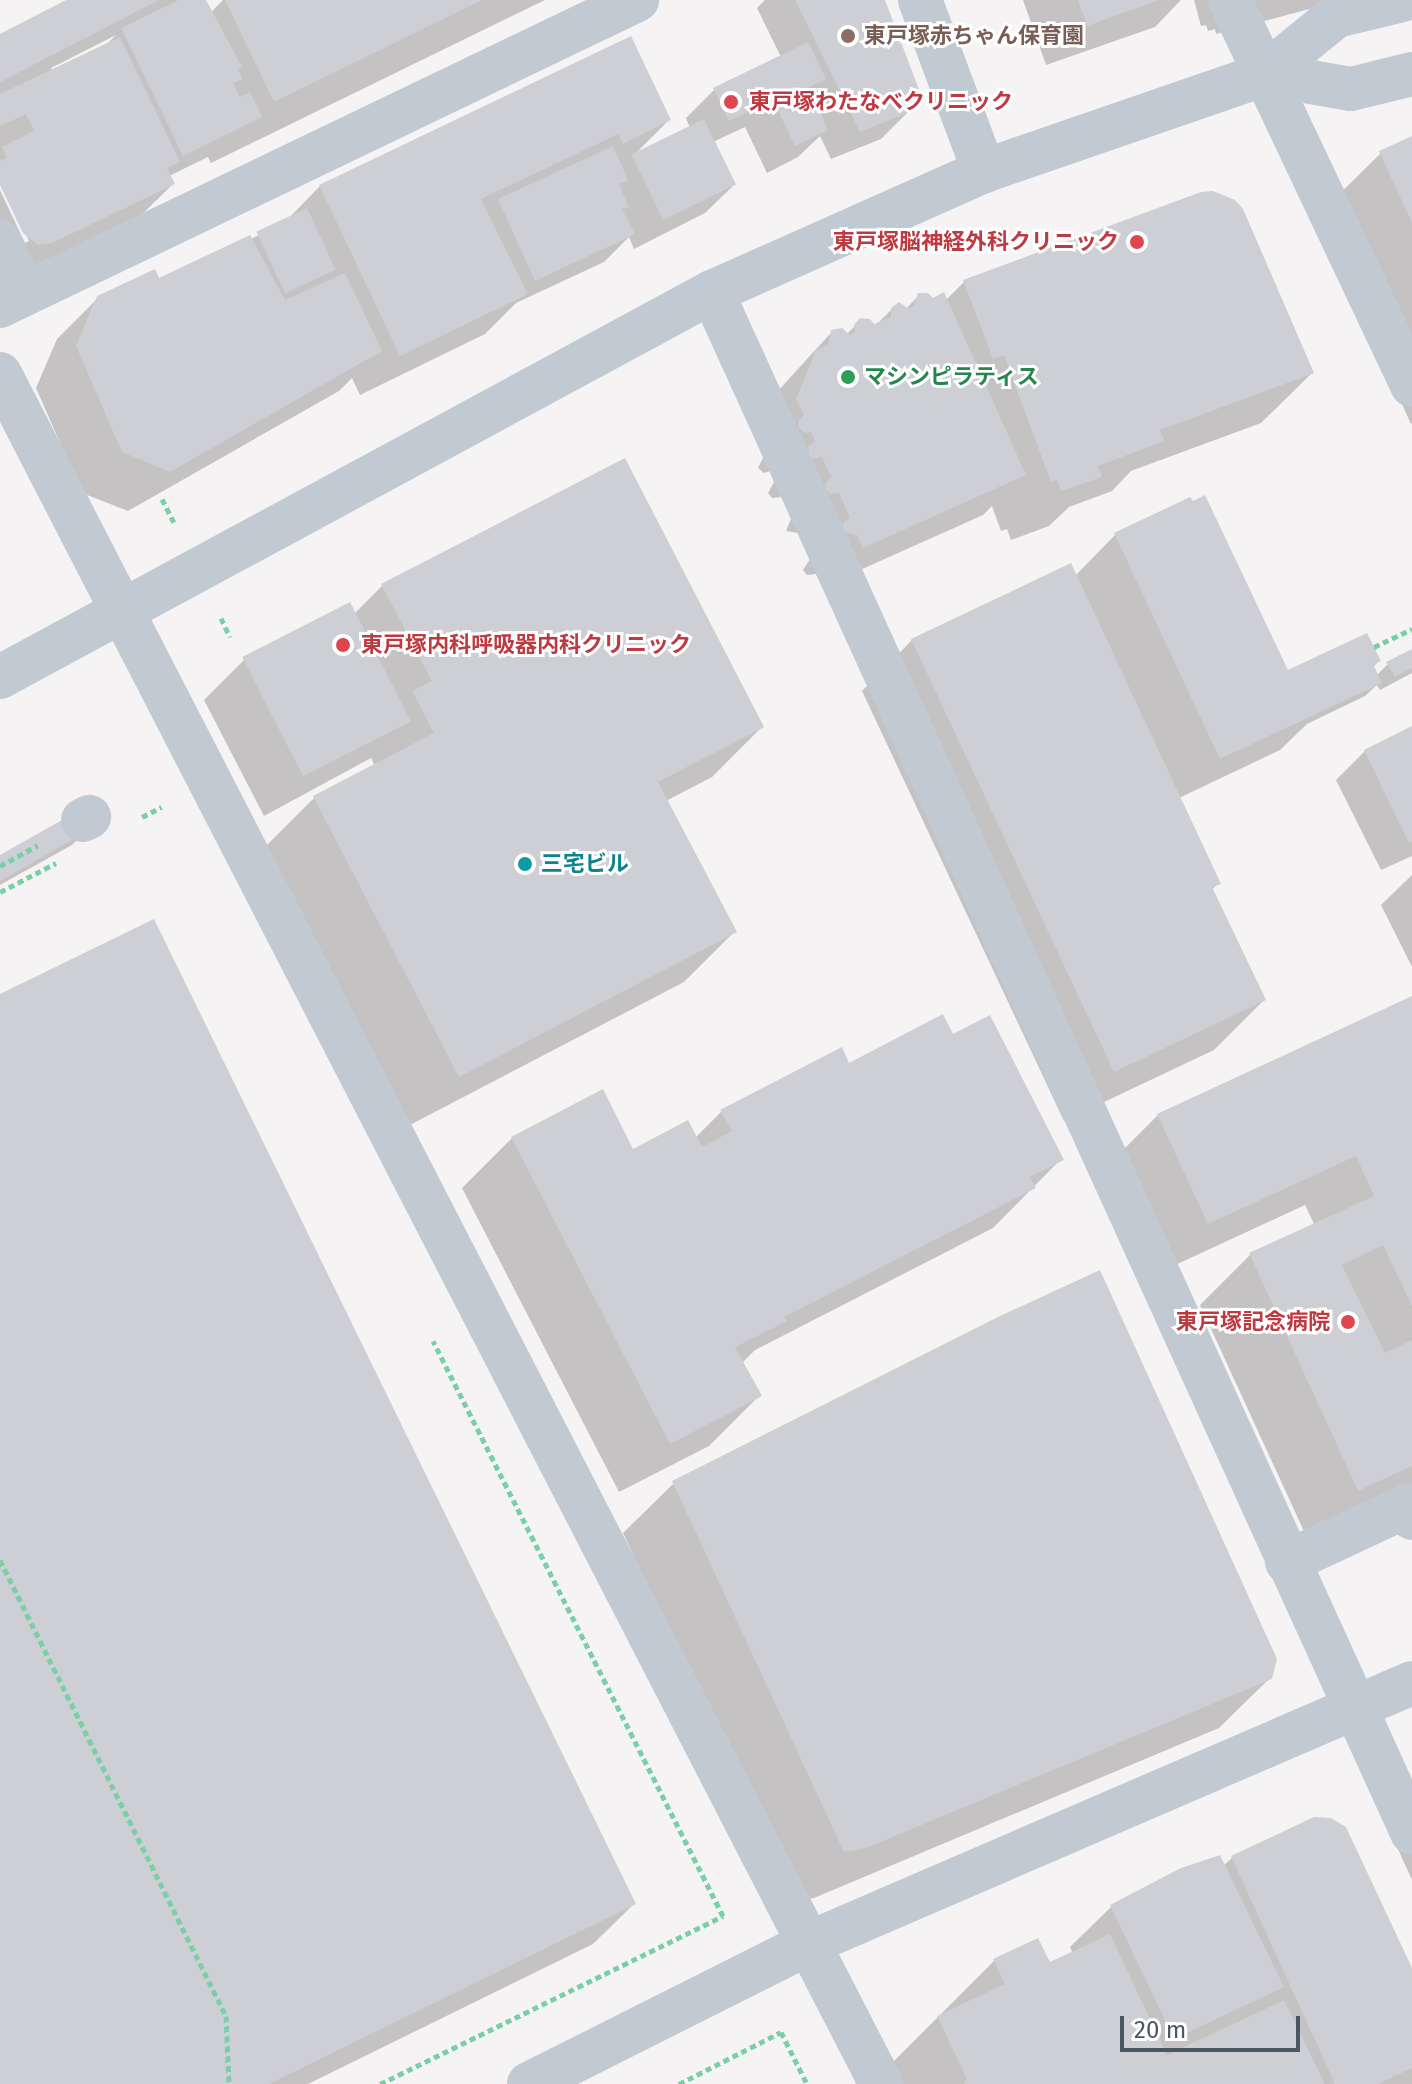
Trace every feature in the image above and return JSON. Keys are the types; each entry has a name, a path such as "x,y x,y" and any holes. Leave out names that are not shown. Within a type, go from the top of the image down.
{"street":[{"path":"0,242 12,300 637,0"},
{"path":"920,0 984,171"},
{"path":"1230,0 1412,385"},
{"path":"0,677 712,292 984,171 1265,74 1336,16 1402,0"},
{"path":"1265,74 1351,89 1412,74"},
{"path":"712,292 1412,1832"},
{"path":"0,374 125,611 881,2084"},
{"path":"1287,1562 1407,1506 1412,1518"},
{"path":"529,2084 807,1944 1412,1683"}],"path":[{"path":"1374,647 1412,629"},
{"path":"138,819 163,806 171,820"},
{"path":"380,2084 723,1916 429,1332"},
{"path":"0,1560 226,2016 229,2084"},
{"path":"679,2084 781,2032 807,2084"}],"building":[{"path":"66,0 159,0 0,82 0,34"},
{"path":"179,0 206,0 242,67 238,69 243,79 233,83 240,97 250,92 262,117 183,156 121,28"},
{"path":"225,0 482,0 274,102"},
{"path":"795,0 885,0 920,92 911,111 860,132"},
{"path":"1078,0 1159,0 1087,26"},
{"path":"631,36 671,120 623,144 618,134 481,199 528,294 400,356 319,185"},
{"path":"120,37 180,162 167,168 175,184 52,243 38,245 23,233 0,185 0,161 7,158 2,147 34,131 26,114 0,126 0,94"},
{"path":"808,42 826,79 809,87 828,130 795,146 773,100 729,121 713,88"},
{"path":"704,119 736,185 663,220 631,155"},
{"path":"1412,136 1412,223 1379,151"},
{"path":"613,146 628,180 619,184 629,207 622,209 635,234 535,281 498,199"},
{"path":"1213,191 1235,200 1243,209 1314,373 1160,430 1164,441 1098,466 1102,477 1061,491 1057,480 1051,482 1004,355 993,359 963,280 1201,192"},
{"path":"307,208 336,270 285,293 256,232"},
{"path":"250,235 285,300 345,273 382,351 170,472 122,452 76,346 97,296 155,269 159,278"},
{"path":"944,292 1026,475 863,548 857,535 844,532 843,523 850,518 839,493 830,494 826,490 825,484 831,477 822,457 813,459 809,455 808,446 815,442 811,432 805,433 798,427 799,419 804,415 796,399 816,350 828,345 831,330 842,328 850,335 855,332 854,325 860,318 870,319 874,324 891,317 891,308 899,302 909,309 914,306 918,293 928,293 933,298"},
{"name":"三宅ビル","path":"625,458 764,727 658,782 737,932 459,1077 313,796 434,733 412,691 432,681 381,584"},
{"path":"1205,495 1288,670 1367,633 1381,661 1373,664 1382,683 1220,759 1114,533 1190,497 1193,501"},
{"path":"1071,563 1221,884 1212,887 1266,1000 1114,1072 911,639"},
{"path":"350,602 411,721 303,776 242,657"},
{"path":"1412,649 1412,668 1395,677 1386,662"},
{"path":"1412,726 1412,842 1409,843 1364,750"},
{"path":"78,811 88,831 0,881 0,855"},
{"path":"154,919 636,1904 269,2084 0,2084 0,994"},
{"path":"1412,996 1412,1306 1383,1245 1342,1265 1385,1353 1412,1340 1412,1466 1358,1491 1249,1253 1374,1196 1356,1156 1208,1224 1157,1114"},
{"path":"943,1014 953,1034 990,1015 1064,1160 1030,1177 1036,1188 784,1317 787,1321 735,1347 762,1396 670,1444 511,1137 603,1089 633,1149 688,1120 702,1147 732,1131 720,1110 842,1047 849,1063"},
{"path":"1100,1270 1277,1659 1272,1679 866,1848 844,1852 672,1481 1000,1316"},
{"path":"1314,1817 1331,1818 1346,1827 1412,1968 1412,2068 1378,2084 1335,2084 1231,1856"},
{"path":"1220,1855 1284,1987 1174,2039 1110,1905 1181,1868"},
{"path":"1110,1934 1167,2055 1284,2000 1325,2084 963,2084 967,2079 937,2016 1005,1984 993,1959 1038,1938 1050,1962"}],"place":[{"name":"東戸塚赤ちゃん保育園","path":"848,36"},
{"name":"東戸塚わたなべクリニック","path":"731,102"},
{"name":"東戸塚脳神経外科クリニック","path":"1137,242"},
{"name":"マシンピラティス","path":"848,377"},
{"name":"東戸塚内科呼吸器内科クリニック","path":"343,645"},
{"name":"三宅ビル","path":"525,864"},
{"name":"東戸塚記念病院","path":"1348,1322"}]}
